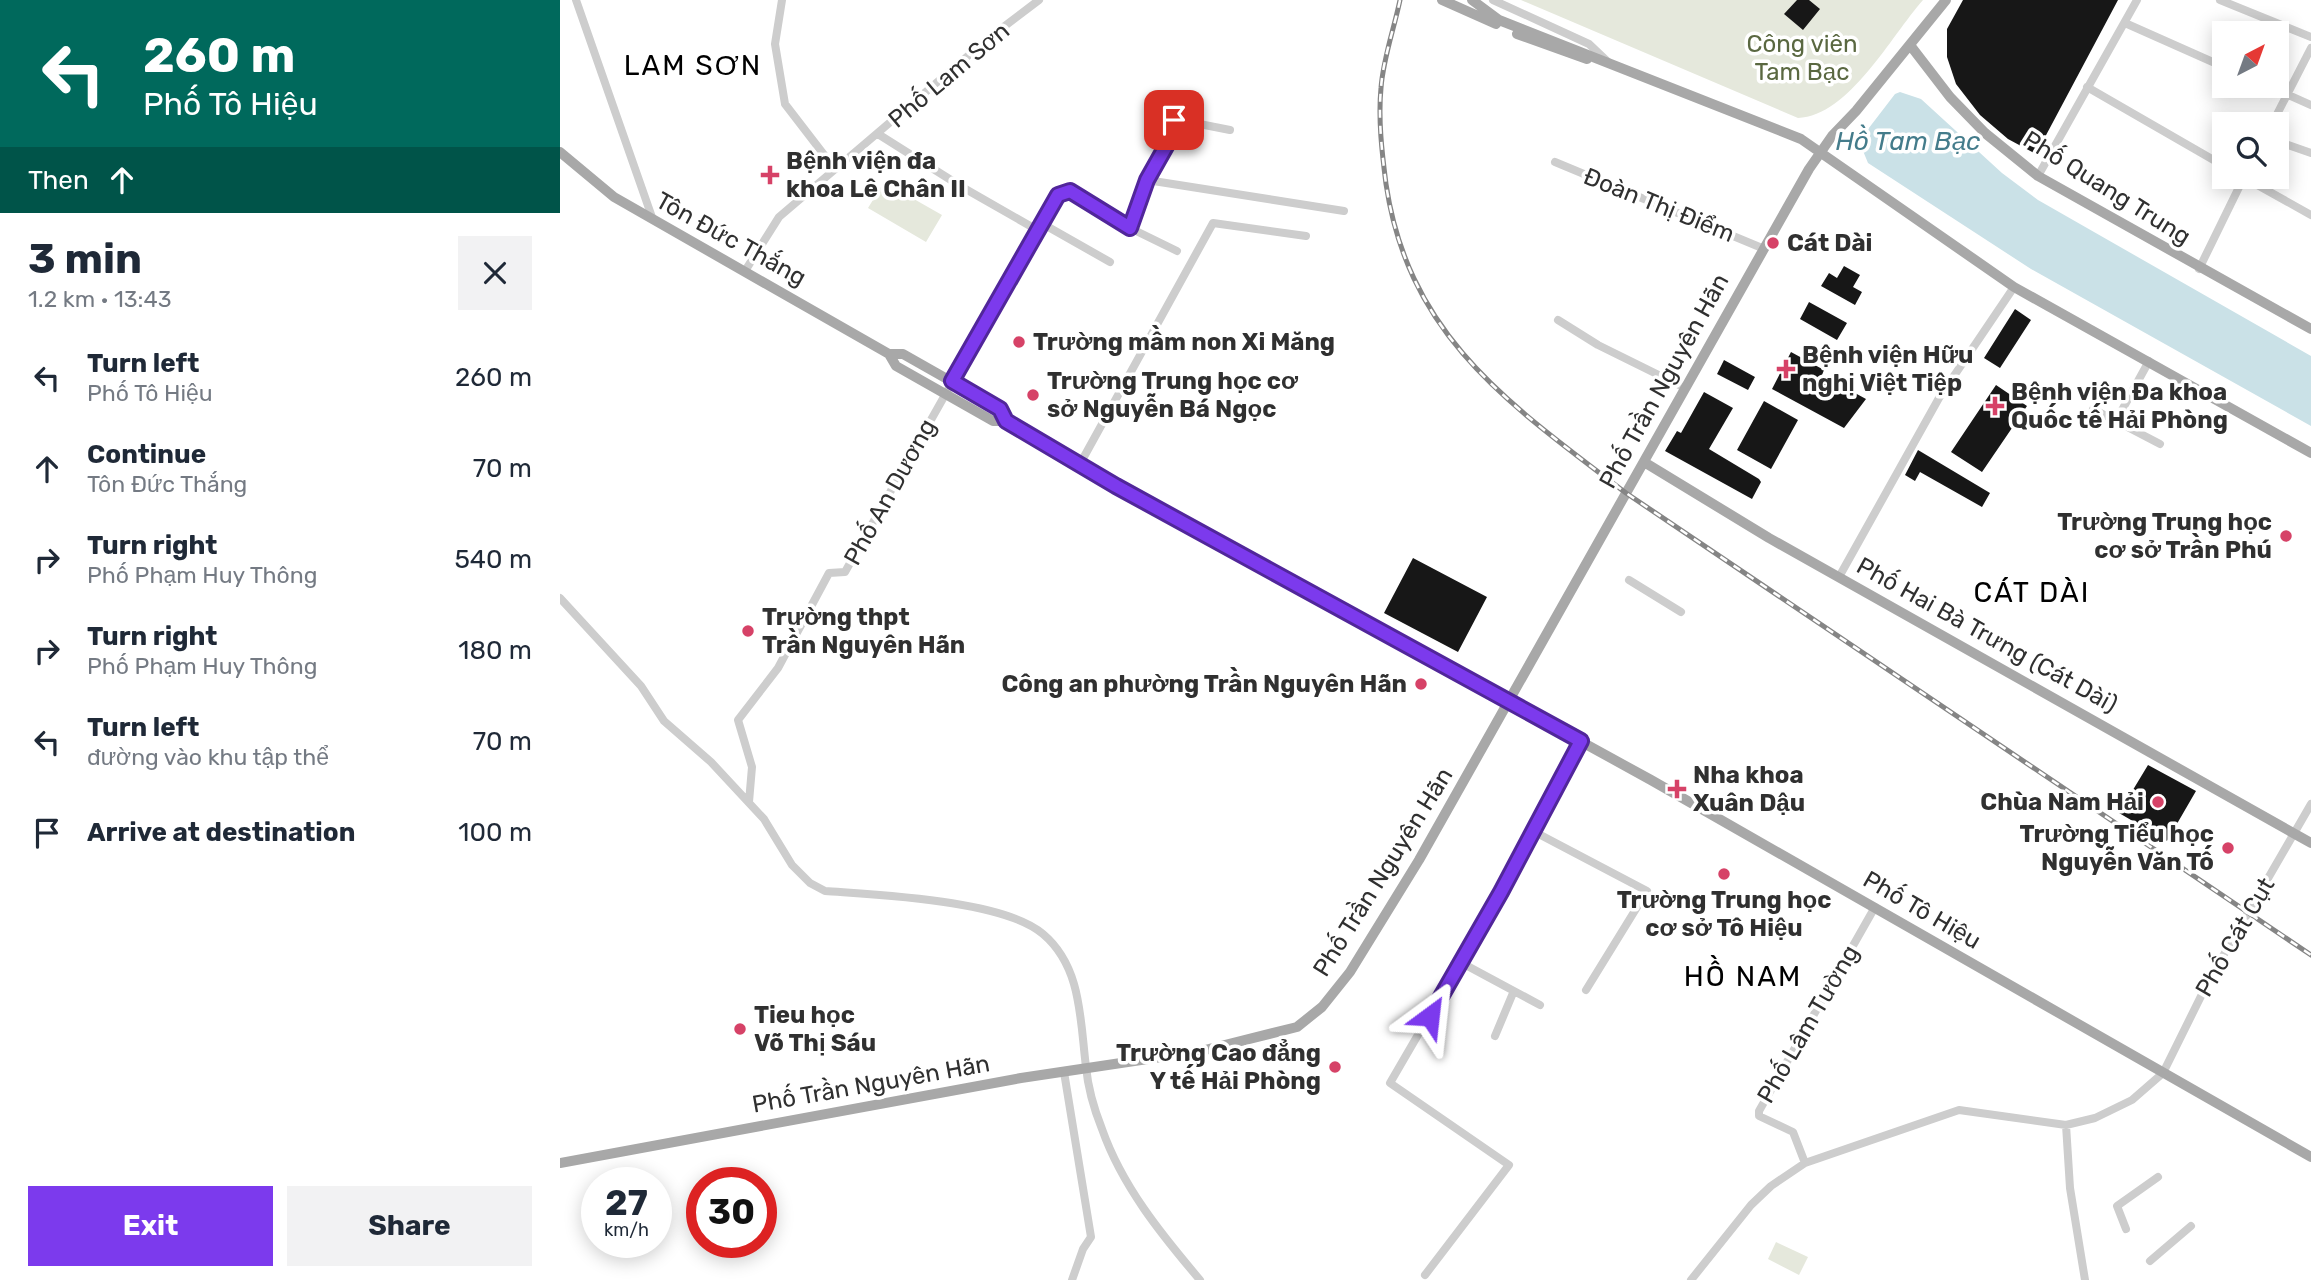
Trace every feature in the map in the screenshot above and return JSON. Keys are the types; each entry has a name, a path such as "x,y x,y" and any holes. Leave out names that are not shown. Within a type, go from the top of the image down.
{"main road":[{"path":"1442,0 1572,56 1610,64"},
{"path":"1472,0 1499,20 1789,134 1821,150 2014,287 2311,453"},
{"name":"Phố Trần Nguyên Hãn","path":"560,1163 1269,1036 1297,1027 1322,1007 1350,972 1509,703 1762,248 1821,150 1946,0"},
{"name":"Phố Quang Trung","path":"1910,45 1950,97 1985,133 2038,176 2199,269 2311,329"},
{"name":"Tôn Đức Thắng","path":"560,152 591,181 653,220 889,354 896,366 993,421 1006,421 1509,703"},
{"name":"Tôn Đức Thắng","path":"889,354 902,354 952,381 1000,409 1006,421"},
{"name":"Phố Hai Bà Trưng (Cát Dài)","path":"1644,462 1839,577 2311,842"},
{"name":"Phố Tô Hiệu","path":"1509,703 1875,907 2311,1157"}],"street":[{"path":"576,0 653,220"},
{"path":"782,0 775,44 785,104 835,169"},
{"name":"Phố Lam Sơn","path":"745,271 779,217 1039,0"},
{"path":"1493,0 1589,44 1610,64"},
{"path":"2038,176 2137,0"},
{"path":"2220,0 2311,37"},
{"path":"2125,23 2212,62"},
{"path":"2289,90 2311,48"},
{"path":"2087,88 2212,159"},
{"path":"2289,95 2311,105"},
{"path":"1130,228 1147,180 1169,141 1174,120 1230,130"},
{"path":"878,134 962,187 1110,262"},
{"path":"2289,145 2311,153"},
{"name":"Đoàn Thị Điểm","path":"1555,162 1762,248"},
{"path":"1147,180 1344,211"},
{"path":"2199,269 2237,189"},
{"path":"2264,189 2311,215"},
{"path":"945,393 1058,195 1070,191 1130,228 1177,251"},
{"path":"1080,464 1213,223 1306,236"},
{"path":"1839,577 1939,398 2014,287"},
{"path":"1558,320 1598,345 1685,388"},
{"path":"2116,421 2149,361"},
{"name":"Phố An Dương","path":"749,802 752,767 738,720 778,668 829,573 845,572 945,393"},
{"path":"2093,409 2160,444"},
{"path":"1629,580 1681,611"},
{"path":"560,598 641,687 664,721 711,762 764,819 792,865 810,883 825,891 970,908 1019,920 1043,933 1062,956 1073,976 1086,1069 1102,1131 1126,1179 1154,1225 1200,1280"},
{"path":"1424,1275 1508,1165 1390,1083 1501,892 1531,830 1581,741"},
{"name":"Phố Cát Cụt","path":"2163,1073 2208,982 2311,804"},
{"path":"1531,830 1647,891 1586,990"},
{"name":"Phố Lâm Tường","path":"1805,1164 1793,1132 1759,1116 1759,1111 1875,907"},
{"path":"1460,962 1539,1006"},
{"path":"1495,1036 1513,993"},
{"path":"1063,1072 1091,1237 1083,1249 1072,1280"},
{"path":"1691,1280 1751,1205 1779,1180 1805,1164 1959,1110 2066,1125 2095,1118 2132,1100 2163,1073"},
{"path":"2066,1125 2070,1188 2085,1280"},
{"path":"2126,1229 2117,1206 2158,1177"},
{"path":"2150,1261 2191,1226"}],"green space":[{"name":"Công viên Tam Bạc","path":"1521,0 1923,0 1852,89 1835,104 1817,114 1798,118"},
{"path":"884,182 942,215 926,242 868,208"},
{"path":"1776,1242 1808,1257 1799,1275 1768,1259"}],"water":[{"name":"Hồ Tam Bạc","path":"1900,92 1921,99 2002,173 2038,200 2311,356 2311,426 2031,269 1868,163 1861,146 1862,137 1895,94"}],"building":[{"path":"1797,0 1809,0 1820,9 1803,30 1784,14"},
{"path":"1963,0 2118,0 2036,154 2008,139 1980,115 1956,84 1947,57 1947,29"},
{"path":"1844,266 1860,275 1853,287 1862,292 1855,305 1821,286 1829,273 1837,278"},
{"path":"1809,302 1847,323 1837,340 1800,319"},
{"path":"2015,309 2031,320 2000,368 1984,358"},
{"path":"1791,352 1824,370 1822,375 1866,399 1844,428 1772,389"},
{"path":"1724,360 1755,377 1748,390 1717,374"},
{"path":"1996,385 2027,406 1982,472 1951,452"},
{"path":"1704,392 1733,408 1709,449 1759,479 1761,482 1752,499 1665,451 1677,431 1681,433"},
{"path":"1764,401 1798,420 1771,469 1737,450"},
{"path":"1918,450 1990,493 1982,507 1920,472 1915,481 1905,475"},
{"path":"1413,558 1487,597 1458,652 1384,613"},
{"name":"Chùa Nam Hải","path":"2148,765 2196,791 2167,841 2119,813"}],"railway":[{"path":"1400,0 1386,55 1380,100 1386,184 1398,238 1417,285 1442,326 1472,363 1543,429 1626,493 2311,955"}],"place":[{"name":"Bệnh viện đa khoa Lê Chân II","path":"770,175"},
{"name":"Cát Dài","path":"1773,243"},
{"name":"Trường mầm non Xi Măng","path":"1019,342"},
{"name":"Bệnh viện Hữu nghị Việt Tiệp","path":"1786,369"},
{"name":"Trường Trung học cơ sở Nguyễn Bá Ngọc","path":"1033,395"},
{"name":"Bệnh viện Đa khoa Quốc tế Hải Phòng","path":"1995,406"},
{"name":"Trường Trung học cơ sở Trần Phú","path":"2286,536"},
{"name":"Trường thpt Trần Nguyên Hãn","path":"748,631"},
{"name":"Công an phường Trần Nguyên Hãn","path":"1421,684"},
{"name":"Nha khoa Xuân Dậu","path":"1677,789"},
{"name":"Chùa Nam Hải","path":"2158,802"},
{"name":"Trường Tiểu học Nguyễn Văn Tố","path":"2228,848"},
{"name":"Trường Trung học cơ sở Tô Hiệu","path":"1724,874"},
{"name":"Tieu học Võ Thị Sáu","path":"740,1029"},
{"name":"Trường Cao đẳng Y tế Hải Phòng","path":"1335,1067"}],"district":[{"name":"LAM SƠN","path":"693,65"},
{"name":"CÁT DÀI","path":"2032,592"},
{"name":"HỒ NAM","path":"1743,976"}],"route":[{"path":"1174,120 1169,141 1159,153 1130,228 1070,191 1063,191 1058,195 952,381 1000,409 1006,421 1116,486 1581,741 1531,830 1501,892 1430,1016"}]}
